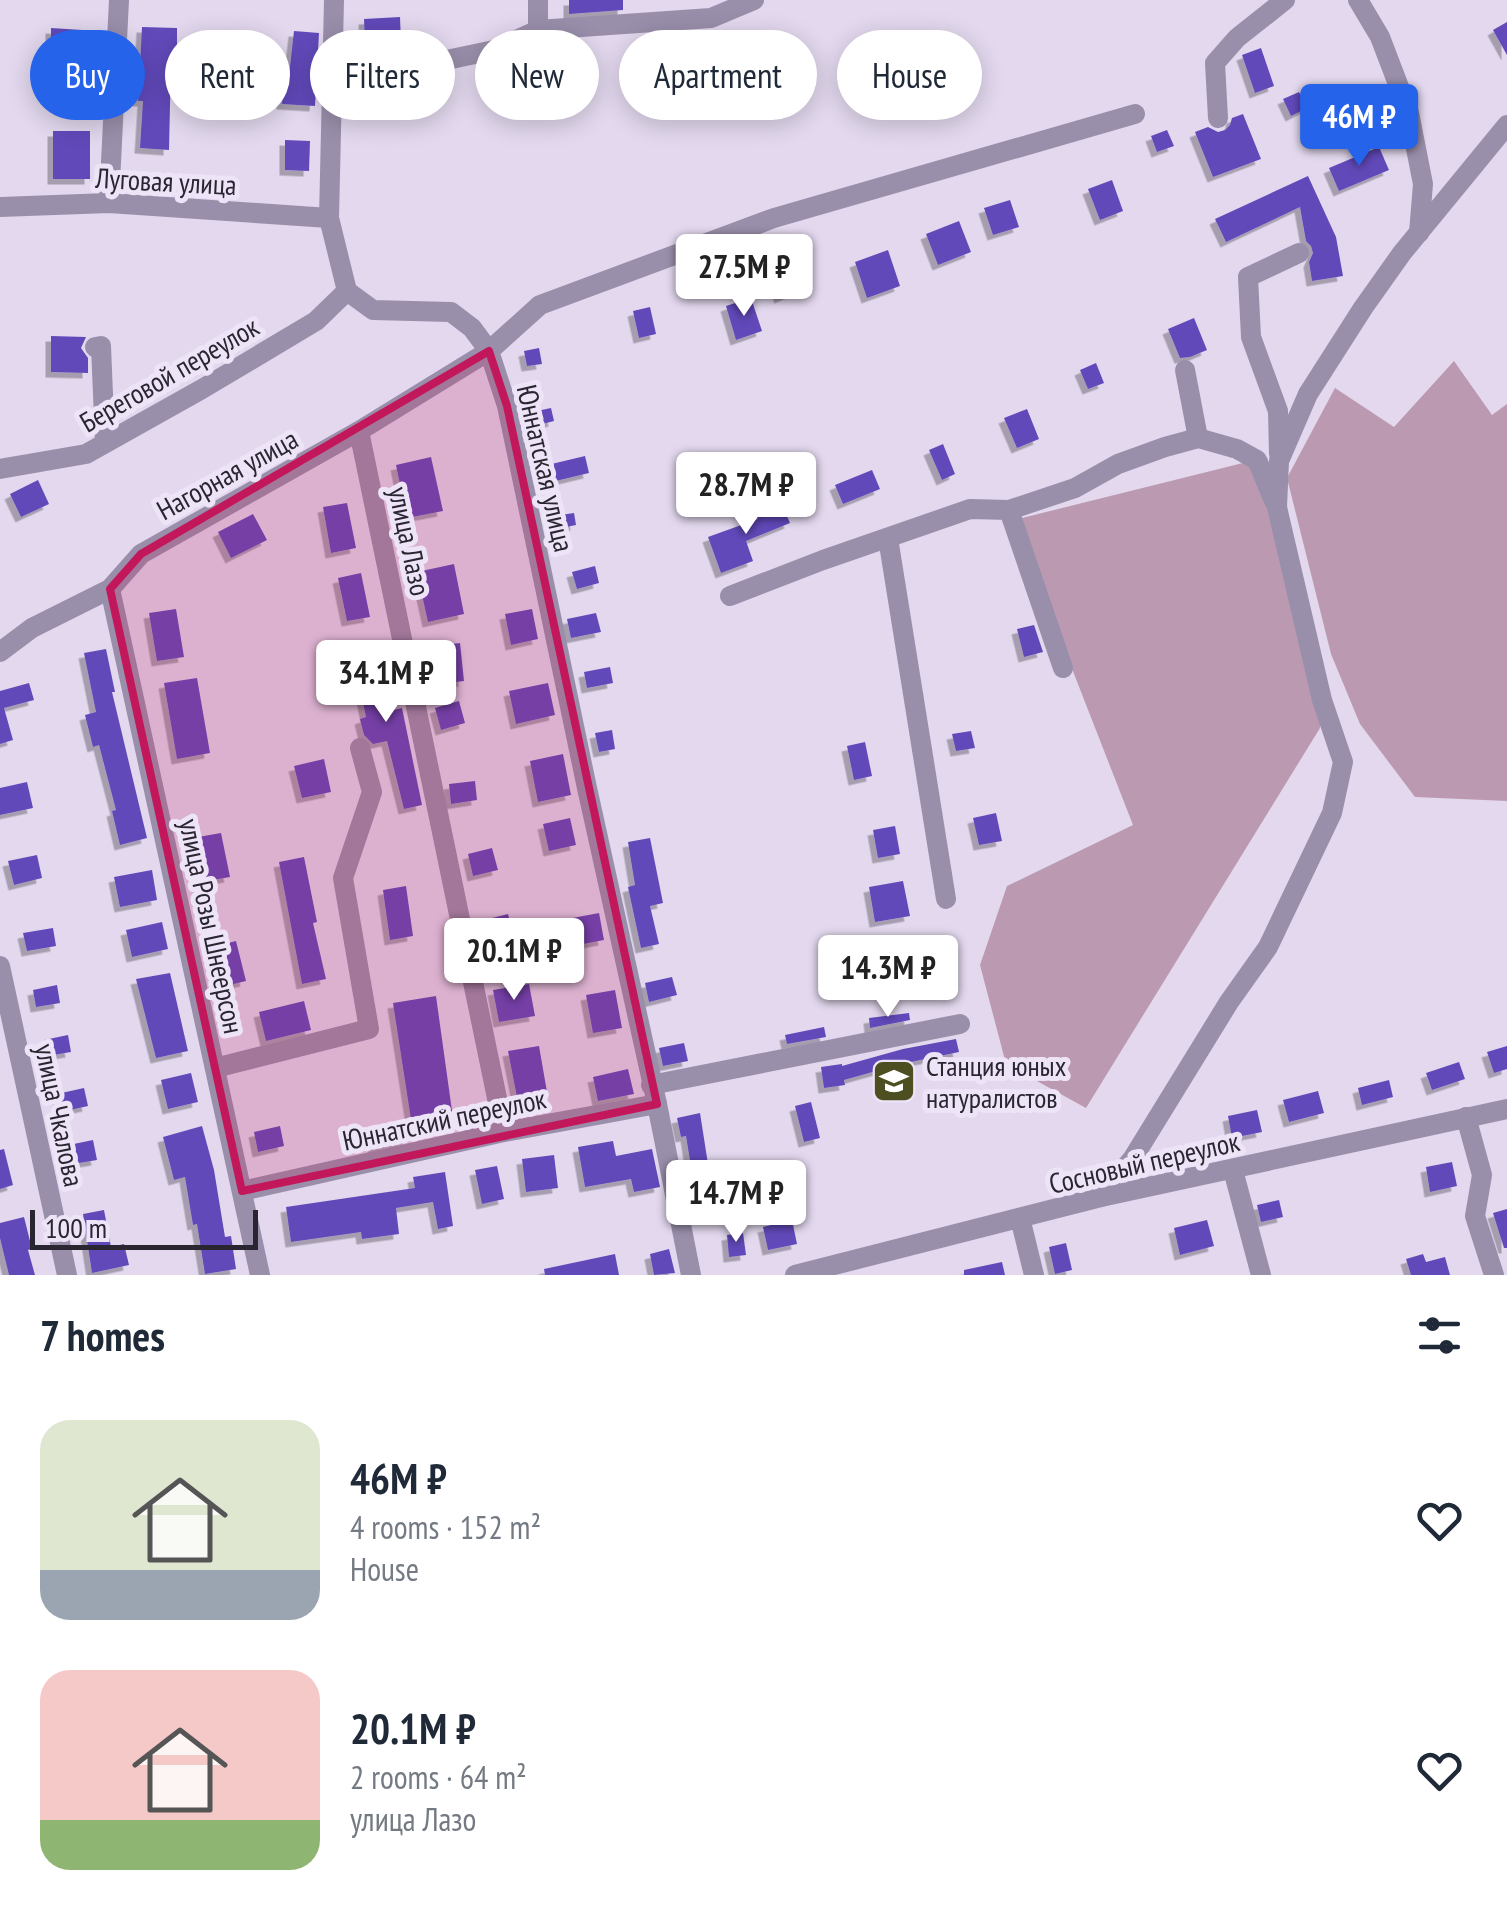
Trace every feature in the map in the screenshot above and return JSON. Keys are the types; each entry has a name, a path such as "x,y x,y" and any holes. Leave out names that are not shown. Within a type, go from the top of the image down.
{"street":[{"path":"109,203 120,0"},
{"path":"333,30 334,0"},
{"path":"538,0 538,30 711,18 754,0"},
{"path":"1218,118 1215,62 1237,38 1285,0"},
{"path":"1358,0 1380,37 1409,113 1423,184 1418,235"},
{"path":"331,120 329,218 348,291 373,310 451,312 472,328 489,351 540,305 774,218 1134,114"},
{"path":"1279,461 1308,394 1363,308 1507,125"},
{"name":"Луговая улица","path":"0,207 109,203 329,218"},
{"path":"1277,507 1278,412 1251,336 1248,277 1299,253"},
{"name":"Береговой переулок","path":"0,468 86,454 316,321 348,291"},
{"path":"95,347 101,346 105,443"},
{"name":"Нагорная улица","path":"0,652 32,628 110,589 141,554 359,431 489,351"},
{"name":"Юннатская улица","path":"489,351 506,406 692,1275"},
{"path":"1185,370 1198,438"},
{"name":"улица Лазо","path":"359,431 504,1132"},
{"path":"730,596 970,508 1009,510 1074,488 1134,458 1198,438 1257,460 1277,507 1322,700 1342,762 1332,812 1268,948 1133,1158 1101,1197"},
{"path":"1009,510 1063,668"},
{"path":"888,538 946,899"},
{"name":"улица Розы Шнеерсон","path":"110,589 260,1275"},
{"path":"215,1068 370,1029 343,878 372,792 360,748"},
{"name":"улица Чкалова","path":"0,966 67,1275"},
{"name":"Юннатский переулок","path":"242,1191 960,1024"},
{"name":"Сосновый переулок","path":"795,1275 859,1268 1101,1197 1507,1108"},
{"path":"1466,1117 1482,1175 1475,1216 1494,1275"},
{"path":"1233,1170 1261,1275"},
{"path":"1020,1218 1034,1275"}],"highlighted area":[{"path":"489,351 507,406 657,1104 242,1191 110,589 141,554"}],"shaded area":[{"path":"1454,361 1492,415 1507,404 1507,801 1415,797 1360,724 1331,654 1287,478 1335,388 1394,427"},
{"path":"1267,457 1322,700 1320,728 1086,1108 1006,1064 980,965 1007,886 1133,825 1014,520"}],"building":[{"path":"569,0 623,0 623,10 569,14"},
{"path":"400,17 401,30 364,30 364,19"},
{"path":"1507,22 1507,55 1493,30"},
{"path":"177,28 165,30 169,150 140,148 142,120 145,120 145,30 142,30"},
{"path":"294,31 310,32 310,106 290,104"},
{"path":"1261,48 1274,86 1255,93 1242,55"},
{"path":"1299,92 1307,108 1291,116 1283,99"},
{"path":"1243,114 1261,159 1213,177 1195,132 1208,127 1218,132 1225,130 1232,118"},
{"path":"1167,130 1174,146 1157,152 1151,136"},
{"path":"53,131 90,131 90,179 53,179"},
{"path":"285,140 310,141 309,171 285,170"},
{"path":"1379,147 1389,170 1339,191 1329,168"},
{"path":"1308,176 1336,237 1343,276 1312,281 1309,262 1313,253 1306,241 1300,207 1226,242 1215,219"},
{"path":"1112,180 1123,211 1100,220 1088,189"},
{"path":"1010,200 1019,227 993,235 984,208"},
{"path":"959,221 971,252 938,265 926,234"},
{"path":"888,250 900,286 867,298 855,262"},
{"path":"788,257 801,289 780,298 767,266"},
{"path":"751,298 762,331 736,340 726,306"},
{"path":"650,307 656,334 639,338 633,311"},
{"path":"1194,318 1207,350 1180,358 1168,329"},
{"path":"51,336 86,337 81,348 88,358 88,373 51,372"},
{"path":"539,348 542,364 527,366 524,351"},
{"path":"1096,363 1104,383 1088,389 1080,370"},
{"path":"551,408 554,421 535,426 532,412"},
{"path":"1027,409 1039,439 1017,448 1004,418"},
{"path":"943,444 955,474 942,480 929,450"},
{"path":"585,456 589,473 543,484 539,467"},
{"path":"431,457 443,511 407,518 396,465"},
{"path":"872,470 880,489 843,504 835,485"},
{"path":"38,480 49,504 21,517 10,494"},
{"path":"780,500 790,523 746,541 753,561 721,573 708,537 758,519 754,511"},
{"path":"347,503 356,548 331,553 323,507"},
{"path":"574,513 576,525 556,529 554,516"},
{"path":"253,514 267,540 231,558 218,532"},
{"path":"454,564 464,614 428,622 417,572"},
{"path":"595,566 599,583 577,589 572,572"},
{"path":"361,573 370,617 347,621 338,578"},
{"path":"176,609 184,657 157,661 149,613"},
{"path":"532,609 538,639 511,645 505,614"},
{"path":"596,613 601,632 571,638 567,619"},
{"path":"1034,625 1043,652 1024,657 1017,629"},
{"path":"460,643 464,681 440,684 436,646"},
{"path":"377,648 389,711 402,708 422,805 404,809 387,741 373,744 364,735 360,719 366,717 353,653"},
{"path":"106,649 112,692 147,838 120,845 112,811 116,810 99,745 93,747 85,715 96,712 84,653"},
{"path":"610,667 613,683 587,688 584,672"},
{"path":"197,678 210,753 177,759 164,683"},
{"path":"29,683 34,700 4,708 13,740 0,744 0,691"},
{"path":"548,683 555,715 516,724 509,691"},
{"path":"459,701 465,723 441,730 435,708"},
{"path":"612,730 615,749 599,752 595,733"},
{"path":"971,731 975,748 956,751 952,734"},
{"path":"865,742 872,776 854,780 847,746"},
{"path":"563,754 571,795 538,802 530,761"},
{"path":"324,759 331,792 302,798 294,766"},
{"path":"475,781 477,800 451,804 449,784"},
{"path":"27,782 33,808 0,815 0,788"},
{"path":"996,813 1002,841 979,845 973,818"},
{"path":"570,818 576,845 549,851 543,824"},
{"path":"895,826 900,854 878,858 873,830"},
{"path":"221,833 230,877 207,881 198,837"},
{"path":"650,838 663,903 650,906 659,944 641,948 628,887 635,885 628,842"},
{"path":"492,848 498,870 473,876 468,854"},
{"path":"37,855 42,878 14,885 8,861"},
{"path":"304,857 326,979 302,984 279,862"},
{"path":"152,870 157,900 120,907 114,877"},
{"path":"903,881 910,916 875,922 869,887"},
{"path":"406,886 413,936 390,940 383,890"},
{"path":"599,913 604,940 573,946 567,919"},
{"path":"508,914 515,942 487,949 480,921"},
{"path":"162,922 168,949 132,957 126,930"},
{"path":"53,928 56,946 27,951 23,933"},
{"path":"236,941 246,981 221,987 211,947"},
{"path":"170,973 188,1051 156,1058 136,979"},
{"path":"672,977 677,995 649,1002 645,983"},
{"path":"529,984 535,1016 499,1022 493,990"},
{"path":"57,985 60,1003 36,1007 33,990"},
{"path":"615,990 622,1028 593,1033 586,995"},
{"path":"436,996 453,1118 412,1126 393,1003"},
{"path":"304,1001 311,1030 266,1041 259,1012"},
{"path":"909,1013 910,1020 870,1028 869,1018"},
{"path":"824,1027 826,1037 787,1044 785,1035"},
{"path":"68,1035 71,1052 47,1056 44,1040"},
{"path":"956,1039 959,1052 901,1064 844,1080 845,1085 824,1088 821,1067 842,1066"},
{"path":"684,1043 688,1061 663,1066 659,1048"},
{"path":"539,1046 547,1092 517,1097 508,1051"},
{"path":"1507,1046 1507,1069 1494,1073 1487,1052"},
{"path":"1459,1062 1465,1079 1432,1090 1426,1073"},
{"path":"628,1069 634,1094 598,1101 593,1077"},
{"path":"191,1073 198,1102 168,1109 161,1080"},
{"path":"1389,1080 1393,1097 1362,1105 1358,1088"},
{"path":"84,1088 88,1106 61,1112 57,1094"},
{"path":"1318,1091 1324,1113 1289,1122 1283,1100"},
{"path":"811,1102 820,1138 804,1142 795,1106"},
{"path":"1257,1110 1262,1132 1232,1138 1228,1116"},
{"path":"700,1113 710,1177 693,1179 686,1136 681,1137 677,1118"},
{"path":"202,1126 225,1237 231,1236 236,1269 205,1274 185,1177 174,1180 163,1137"},
{"path":"280,1126 284,1146 258,1152 254,1132"},
{"path":"406,1127 408,1139 374,1147 372,1132"},
{"path":"93,1140 97,1160 73,1164 69,1145"},
{"path":"613,1141 616,1156 652,1149 660,1187 634,1192 631,1179 585,1187 578,1147"},
{"path":"4,1149 13,1185 0,1189 0,1150"},
{"path":"554,1155 558,1188 526,1192 522,1159"},
{"path":"1452,1162 1457,1186 1430,1192 1426,1167"},
{"path":"497,1166 504,1199 482,1204 475,1170"},
{"path":"445,1172 453,1226 438,1229 433,1202 396,1208 399,1234 362,1239 361,1232 291,1242 286,1207 415,1188 413,1177"},
{"path":"1279,1200 1283,1217 1261,1222 1257,1205"},
{"path":"1507,1209 1507,1248 1504,1248 1493,1213"},
{"path":"104,1210 111,1247 124,1244 129,1265 92,1273 83,1214"},
{"path":"24,1217 35,1275 9,1275 0,1223"},
{"path":"792,1220 797,1244 768,1250 763,1227"},
{"path":"1207,1220 1214,1246 1180,1255 1174,1228"},
{"path":"743,1233 746,1255 729,1257 727,1235"},
{"path":"1066,1243 1072,1270 1055,1274 1049,1247"},
{"path":"669,1249 675,1273 654,1275 650,1254"},
{"path":"615,1254 619,1275 545,1275 544,1269"},
{"path":"1423,1254 1426,1262 1445,1257 1450,1275 1411,1275 1406,1259"},
{"path":"1002,1262 1005,1275 964,1275 964,1270"}],"place":[{"name":"Станция юных натуралистов","path":"894,1081"}]}
